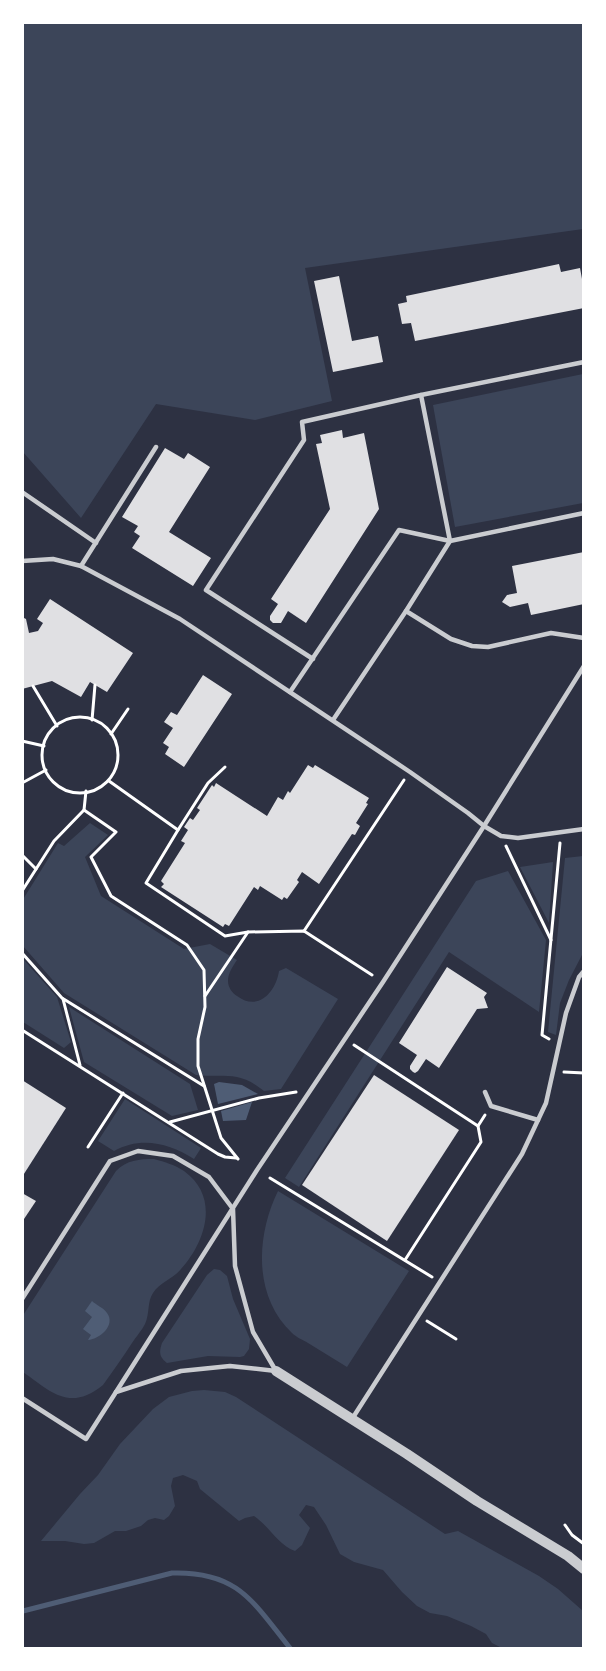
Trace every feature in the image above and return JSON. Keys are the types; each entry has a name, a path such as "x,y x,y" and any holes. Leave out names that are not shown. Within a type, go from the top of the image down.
{"street":[{"path":"276,1371 477,1501 568,1556 584,1569"}],"lane":[{"path":"313,658 206,590 304,440 302,422 584,362"},
{"path":"333,720 450,541 421,395"},
{"path":"81,566 156,447"},
{"path":"22,492 96,543"},
{"path":"290,692 399,530 450,541 584,513"},
{"path":"22,561 53,559 81,566 180,619 410,772 501,836 518,838 584,829"},
{"path":"406,611 451,639 472,646 488,647 551,633 584,638"},
{"path":"22,1398 86,1439 233,1209 484,826 584,666"},
{"path":"352,1419 522,1154 546,1103 566,1013 579,977 584,971"},
{"path":"485,1092 491,1106 538,1120"},
{"path":"22,1299 110,1161 138,1151 173,1156 209,1177 233,1209 235,1266 253,1332 276,1371"},
{"path":"116,1392 181,1371 230,1366 276,1371"}],"path":[{"path":"92,720 95,685"},
{"path":"33,686 57,726"},
{"path":"111,734 129,709"},
{"path":"80,716 92,720 104,723 118,744 119,757 109,781 99,789 74,793 62,789 52,781 41,758 47,734 67,718 80,716"},
{"path":"22,741 44,746"},
{"path":"225,767 208,783 146,883 225,936 248,932 304,931 372,975"},
{"path":"22,783 46,770"},
{"path":"304,931 410,772"},
{"path":"109,781 178,830"},
{"path":"22,891 54,841 84,810 86,791"},
{"path":"22,1030 218,1154 238,1159 221,1138 198,1066 198,1039 205,1007 204,970 187,945 111,896 91,857 116,832 84,810"},
{"path":"559,1044 542,1035 561,832"},
{"path":"501,836 551,941"},
{"path":"22,855 36,869"},
{"path":"204,997 248,932"},
{"path":"22,953 62,998 205,1087"},
{"path":"62,998 81,1067"},
{"path":"345,1039 478,1126"},
{"path":"553,1072 584,1073"},
{"path":"170,1122 259,1098 311,1090"},
{"path":"88,1147 123,1093"},
{"path":"405,1260 481,1142 478,1126 491,1106"},
{"path":"270,1178 440,1282"},
{"path":"419,1316 456,1339"},
{"path":"565,1525 572,1535 584,1544"}],"shaded area":[{"path":"22,23 583,23 583,229 305,268 332,401 255,420 156,404 81,518 23,452"},
{"path":"583,374 583,503 455,527 433,405"},
{"path":"90,823 108,835 85,857 101,896 184,949 210,944 237,960 228,981 235,995 252,1002 259,1001 274,986 279,971 286,968 338,999 281,1089 264,1091 255,1084 231,1076 196,1075 64,993 23,946 22,901 58,843 64,846"},
{"path":"583,856 583,953 560,1003 556,1035 548,1032 565,858"},
{"path":"553,862 549,923 520,867"},
{"path":"508,871 546,940 539,1012 449,952 299,1187 285,1178 476,881"},
{"path":"23,959 57,997 71,1042 64,1048 23,1022"},
{"path":"69,1007 190,1084 198,1110 172,1116 84,1062"},
{"path":"219,1082 242,1085 258,1094 218,1104 214,1084"},
{"path":"125,1099 201,1148 194,1159 175,1149 155,1143 134,1144 114,1151 98,1141"},
{"path":"252,1102 246,1120 223,1121 221,1111"},
{"path":"154,1159 184,1171 202,1193 205,1219 197,1246 181,1269 153,1293 145,1324 103,1385 81,1397 61,1396 23,1372 22,1317 116,1171 124,1164 133,1161"},
{"path":"278,1191 409,1271 347,1367 294,1334 279,1318 270,1302 262,1265 262,1246 265,1227"},
{"path":"214,1269 220,1270 227,1276 233,1299 250,1339 249,1349 244,1356 240,1357 208,1356 167,1363 160,1354 162,1343 207,1275"},
{"path":"92,1301 106,1311 110,1322 102,1334 88,1340 91,1335 83,1329 92,1317 85,1311"},
{"path":"204,1390 225,1392 236,1397 445,1534 458,1531 539,1576 583,1611 583,1648 502,1648 492,1643 486,1634 471,1626 447,1616 430,1613 417,1606 383,1570 354,1562 340,1554 314,1507 306,1505 299,1515 310,1528 302,1545 295,1551 284,1544 254,1516 239,1521 200,1489 197,1481 183,1475 173,1478 171,1486 175,1506 164,1520 155,1518 148,1520 141,1526 126,1531 115,1531 94,1543 41,1541 98,1475 120,1444 153,1409 169,1397"}],"building":[{"path":"559,264 561,272 580,268 582,279 584,279 584,308 415,341 411,323 402,324 398,304 407,302 406,296"},
{"path":"339,276 352,341 378,336 383,362 333,372 314,281"},
{"path":"342,430 343,438 364,433 379,509 306,623 288,611 281,623 273,623 270,616 278,604 271,599 330,509 316,444 322,443 320,435"},
{"path":"165,448 184,459 188,453 210,467 169,532 211,558 193,586 132,548 140,536 134,532 138,526 122,517"},
{"path":"584,552 584,604 531,615 528,603 510,607 502,602 507,595 517,593 512,566"},
{"path":"50,599 133,653 107,692 90,682 81,697 52,681 22,689 22,617 26,619 29,633 38,631 43,623 37,619"},
{"path":"203,675 232,694 184,767 165,754 169,747 163,743 173,728 164,722 171,712 177,715"},
{"path":"308,765 313,768 315,765 369,798 366,803 368,804 356,823 360,826 355,835 352,834 319,884 302,872 297,880 299,882 287,899 284,897 282,900 260,886 258,890 254,887 229,926 225,924 223,927 161,887 164,884 161,881 185,843 181,841 188,830 184,827 200,810 197,808 212,785 214,787 216,783 267,816 278,797 283,800 288,791 290,793"},
{"path":"447,967 487,993 484,997 488,1008 477,1009 439,1068 426,1059 415,1073 410,1066 417,1055 399,1043"},
{"path":"374,1075 459,1130 387,1241 302,1185"},
{"path":"22,1080 66,1108 22,1177"},
{"path":"22,1193 36,1201 22,1222"}],"waterway":[{"path":"23,1611 172,1573 195,1574 213,1577 242,1592 290,1648"}]}
